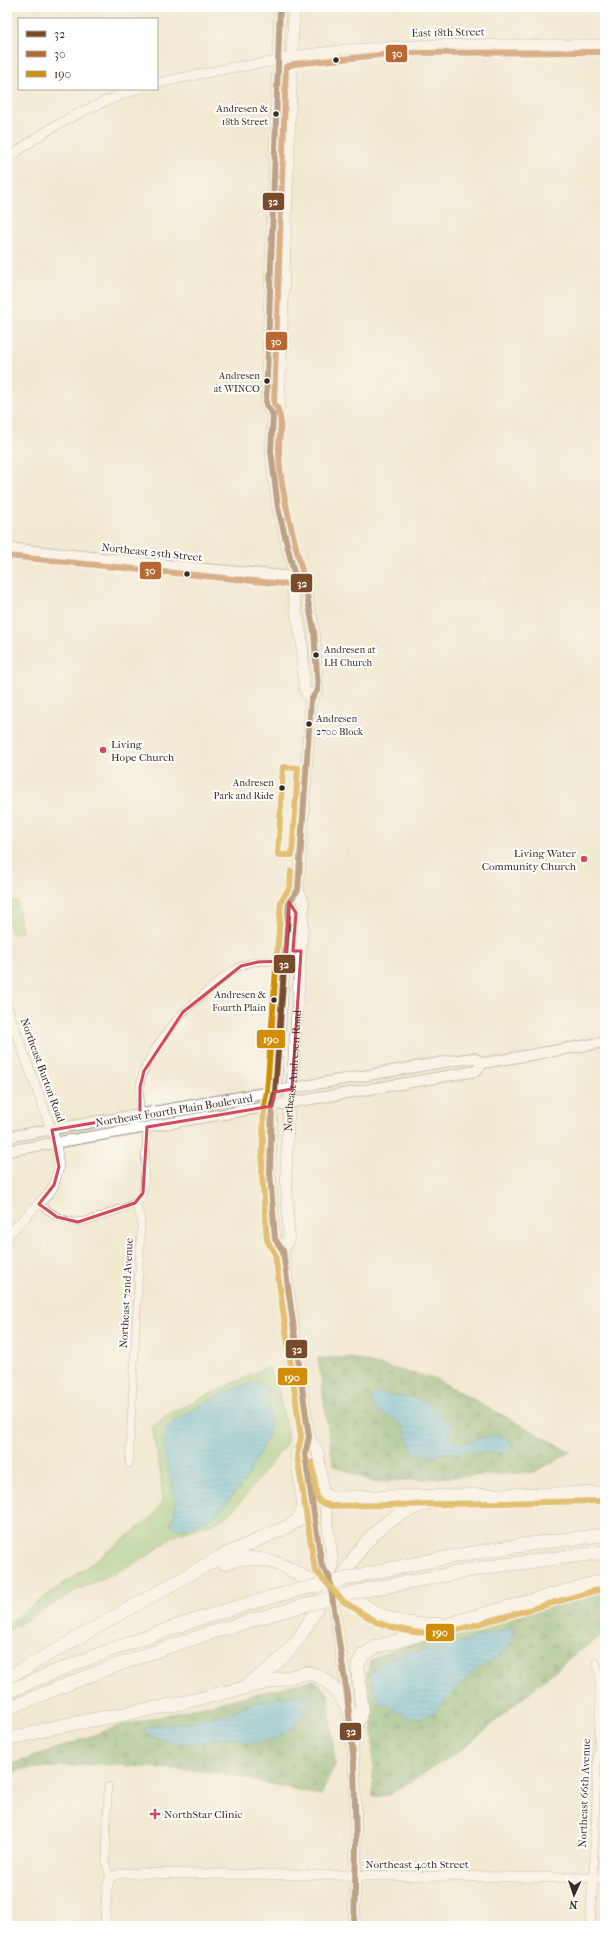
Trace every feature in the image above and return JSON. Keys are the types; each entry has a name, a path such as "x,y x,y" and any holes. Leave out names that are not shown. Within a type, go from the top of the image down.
{"highway":[{"path":"7,1678 220,1557 280,1531 298,1520 304,1507 297,1454 309,1437"},
{"path":"324,1495 332,1498 421,1495 456,1496 605,1493"},
{"path":"238,1688 263,1674 293,1647 328,1594 334,1580 371,1536 391,1519 418,1505 456,1496"},
{"path":"7,1692 81,1661 149,1636 213,1614 298,1590 362,1575 505,1547 605,1535"},
{"path":"7,1709 95,1672 174,1644 302,1606 365,1590 482,1568 605,1552"},
{"path":"194,1573 231,1560 250,1558 261,1559 285,1566 328,1594"},
{"path":"334,1580 362,1605 386,1618 408,1624 452,1623"},
{"path":"352,1739 362,1709 358,1666 363,1655 376,1647 429,1632 452,1623 605,1580"},
{"path":"7,1740 55,1727 177,1704 293,1675 313,1673 319,1674 327,1680 349,1710"}],"main road":[{"name":"Northeast Andresen Road","path":"273,415 266,405 280,7"},
{"name":"Northeast Andresen Road","path":"283,1251 289,1237 286,1174 289,1103 292,1089 304,903 298,890 311,700 318,689 314,631 305,586 295,577 275,489 271,451 273,415 279,406 294,7"},
{"name":"Northeast 25th Street","path":"7,548 206,570 295,577"},
{"path":"298,890 289,902 296,913 294,947 296,950 301,951"},
{"name":"Northeast Andresen Road","path":"289,902 275,1092 272,1106 270,1172 273,1221 275,1239 283,1251 309,1437 305,1454 322,1567 334,1580"},
{"path":"285,961 292,965 291,985 298,996"},
{"name":"Northeast Fourth Plain Boulevard","path":"7,1138 474,1058 483,1063 605,1042"},
{"name":"Northeast Fourth Plain Boulevard","path":"7,1151 476,1071 483,1063"},
{"name":"Northeast Andresen Road","path":"309,1437 318,1452 334,1580"},
{"path":"328,1594 349,1710 352,1739 355,1789 356,1876 354,1926"}],"street":[{"name":"East 18th Street","path":"158,83 185,76 278,61 292,56 347,49 416,44 605,44"},
{"path":"7,160 45,132 74,115 103,101 133,90"},
{"path":"140,1115 140,1087 144,1071 169,1029 182,1012 227,975 241,966 258,962 285,961"},
{"name":"Northeast Burton Road","path":"7,1007 52,1130 59,1155 57,1178 49,1193 40,1204 20,1221 7,1236"},
{"path":"40,1204 57,1217 78,1222 90,1220 135,1203 142,1198 147,1127"},
{"name":"Northeast 72nd Avenue","path":"129,1464 141,1229 141,1220 135,1203"},
{"name":"Northeast 66th Avenue","path":"590,1926 599,1717 599,1673 596,1662"},
{"path":"105,1926 107,1888 110,1877 106,1865 108,1786"},
{"name":"Northeast 40th Street","path":"110,1877 122,1873 605,1878"}],"highlighted area":[{"path":"289,902 296,913 293,951 301,951 292,1089 275,1092 272,1106 147,1127 143,1193 135,1203 78,1222 57,1217 39,1204 54,1185 59,1167 52,1130 140,1115 140,1087 144,1071 183,1012 241,966 258,962 285,961"}],"green space":[{"path":"17,901 22,932 12,933 7,920 7,903"},
{"path":"318,1358 351,1358 436,1379 571,1452 534,1472 373,1482 333,1465"},
{"path":"267,1367 277,1383 288,1437 286,1444 238,1505 219,1521 174,1536 142,1560 77,1590 7,1631 7,1624 102,1556 155,1515 162,1501 161,1476 152,1427 168,1414"},
{"path":"605,1591 605,1633 571,1657 463,1749 389,1795 373,1797 373,1723 366,1676 371,1661 390,1650"},
{"path":"314,1680 328,1693 335,1764 321,1795 216,1772 100,1764 24,1769 7,1774 7,1766 116,1727"}],"water":[{"path":"251,1383 260,1383 268,1389 270,1414 269,1434 245,1481 217,1514 192,1527 179,1529 170,1525 175,1511 175,1499 164,1450 167,1426 187,1413 229,1391"},
{"path":"380,1393 411,1397 427,1403 446,1422 454,1425 455,1428 449,1431 449,1437 458,1444 487,1436 494,1436 508,1440 513,1446 510,1451 495,1453 463,1451 426,1456 415,1451 410,1444 405,1429 395,1420 376,1410 371,1402 373,1395"},
{"path":"510,1628 515,1630 506,1649 495,1659 475,1670 435,1711 422,1718 406,1716 379,1701 370,1677 376,1666 404,1654 451,1645"},
{"path":"302,1695 307,1699 308,1708 296,1724 288,1731 270,1740 250,1742 227,1737 216,1738 200,1743 187,1744 163,1740 144,1732 144,1729 149,1726 189,1722 229,1713 257,1702"}],"transit line":[{"name":"32","path":"280,7 266,405 273,415 271,451 278,508 295,577 305,586 314,631 318,689 311,700 298,890 289,902 275,1092 272,1106 270,1172 275,1239 283,1251 309,1437 305,1454 307,1468 322,1567 329,1576 347,1694 354,1765 356,1846 354,1926"},
{"name":"30","path":"303,575 281,480 279,449 281,425 279,414 274,403 286,67 294,64 400,53 605,52"},
{"name":"30","path":"7,556 294,585"},
{"name":"190","path":"283,767 298,768 292,855 278,855 283,767"},
{"name":"190","path":"291,871 290,887 281,901 267,1091 264,1106 262,1173 267,1240 275,1254 301,1437 297,1455 315,1570 343,1601 376,1622 413,1632 433,1633 454,1631 605,1588"},
{"name":"190","path":"312,1462 317,1498 320,1502 331,1506 605,1501"}],"place":[{"name":"Andresen & 18th Street","path":"276,114"},
{"name":"Andresen at WINCO","path":"267,381"},
{"name":"Andresen at LH Church","path":"316,655"},
{"name":"Andresen 2700 Block","path":"309,724"},
{"name":"Living Hope Church","path":"103,750"},
{"name":"Andresen Park and Ride","path":"282,788"},
{"name":"Living Water Community Church","path":"584,859"},
{"name":"Andresen & Fourth Plain","path":"274,1000"},
{"name":"NorthStar Clinic","path":"155,1814"}]}
